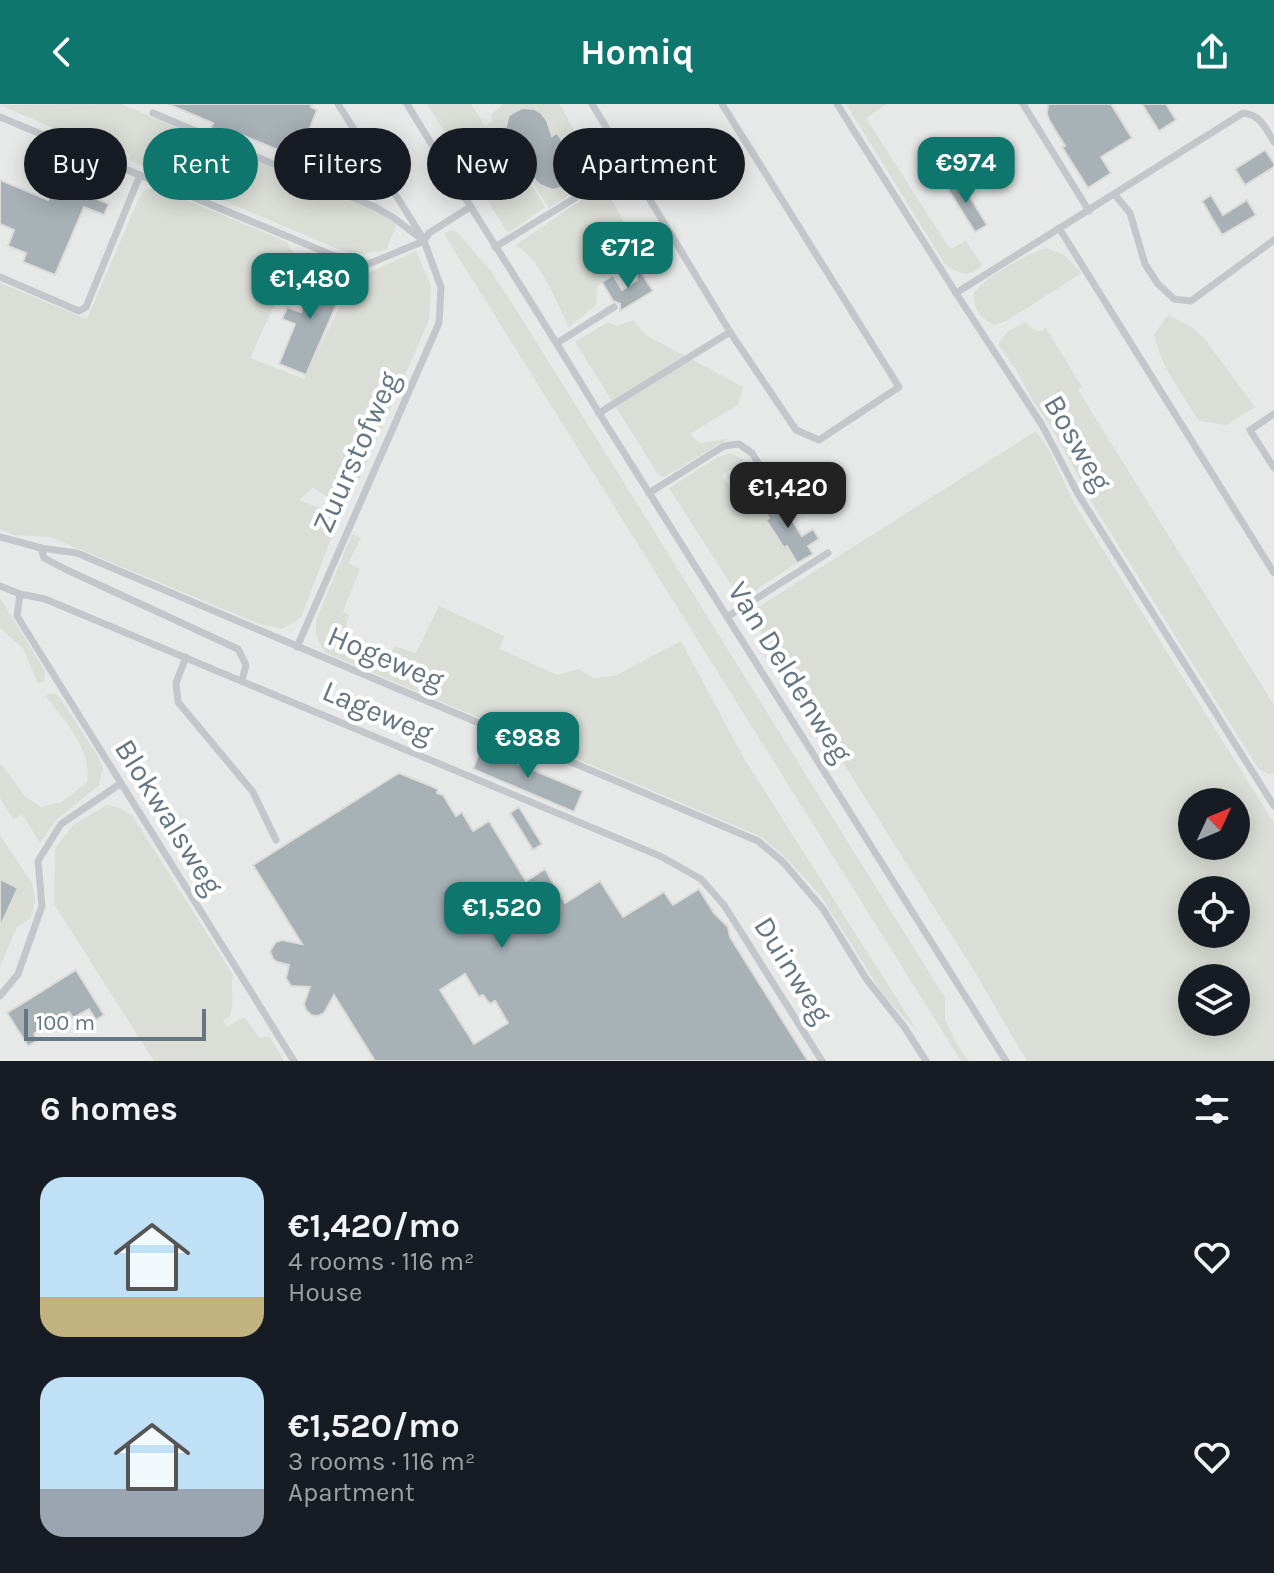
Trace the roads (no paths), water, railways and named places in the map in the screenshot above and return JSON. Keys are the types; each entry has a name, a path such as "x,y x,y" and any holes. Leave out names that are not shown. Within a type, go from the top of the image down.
{"lane":[{"name":"Zuurstofweg","path":"297,647 439,323 441,287 424,241 338,104"},
{"name":"Van Deldenweg","path":"407,104 1006,1061"},
{"path":"592,104 730,332 796,430 819,440 899,387 722,104"},
{"name":"Bosweg","path":"837,104 1042,425 1078,494 1274,806"},
{"path":"1023,104 1089,211"},
{"path":"153,113 375,207 424,241"},
{"path":"956,293 1243,113 1259,118 1274,142"},
{"path":"0,117 361,267 424,241 429,233 470,207"},
{"path":"0,277 79,311 86,307 140,175"},
{"path":"1115,195 1130,213 1145,264 1158,284 1174,299 1191,301 1274,240"},
{"path":"495,247 572,200"},
{"path":"1059,228 1274,573"},
{"path":"557,343 614,307"},
{"path":"599,413 730,332"},
{"path":"1274,414 1250,430 1274,468"},
{"path":"649,493 724,446 739,444 752,453 772,486"},
{"name":"Hogeweg","path":"0,537 41,548 77,553 758,841 783,862 823,909 867,980 905,1028 926,1061"},
{"path":"41,548 44,558 67,570 238,649 246,665 242,680"},
{"path":"727,617 828,553"},
{"name":"Lageweg","path":"0,586 45,599 660,856 701,879 724,905"},
{"name":"Blokwalsweg","path":"20,594 17,616 294,1061"},
{"path":"186,657 176,683 178,702 253,792 276,840"},
{"path":"0,996 18,974 42,906 38,861 61,824 120,784"},
{"name":"Duinweg","path":"724,905 822,1061"}]}
